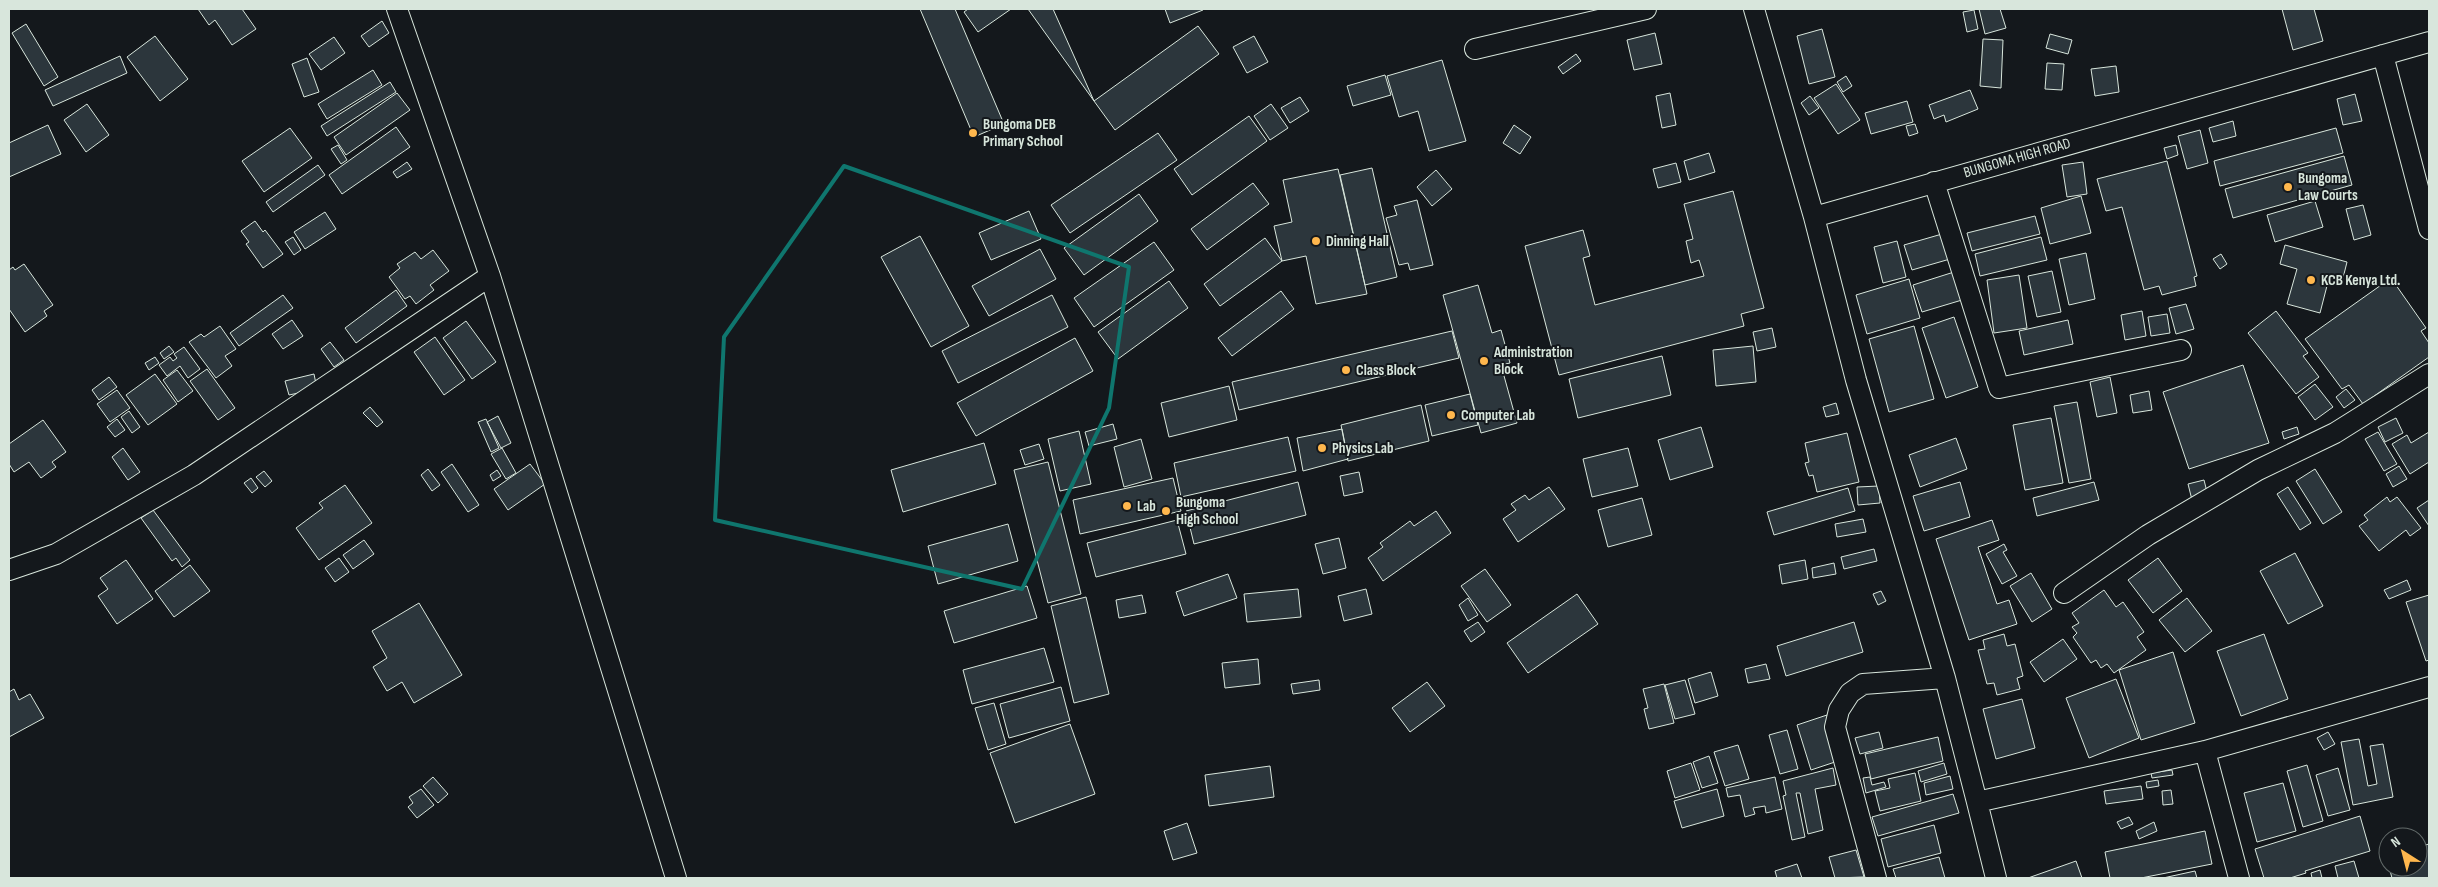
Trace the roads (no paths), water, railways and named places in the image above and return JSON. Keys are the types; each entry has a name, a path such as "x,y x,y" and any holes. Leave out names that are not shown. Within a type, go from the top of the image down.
{"street":[{"path":"397,9 490,276 676,878"},
{"path":"1475,48 1646,9"},
{"path":"1754,9 1814,217 1856,380 1945,678 1996,878"},
{"name":"BUNGOMA HIGH ROAD","path":"1814,217 2429,42"},
{"path":"2383,55 2429,229"},
{"path":"1934,182 1999,388 2181,350"},
{"path":"9,570 56,554 194,475 490,276"},
{"path":"2064,593 2148,535 2258,470 2335,433 2410,388 2429,374"},
{"path":"1876,878 1835,727 1839,710 1850,693 1863,684 1945,678"},
{"path":"1977,802 2205,751 2429,687"},
{"path":"2205,751 2239,878"}],"place":[{"name":"Bungoma DEB Primary School","path":"973,133"},
{"name":"Bungoma Law Courts","path":"2288,187"},
{"name":"Dinning Hall","path":"1316,241"},
{"name":"KCB Kenya Ltd.","path":"2311,280"},
{"name":"Administration Block","path":"1484,361"},
{"name":"Class Block","path":"1346,370"},
{"name":"Computer Lab","path":"1451,415"},
{"name":"Physics Lab","path":"1322,448"},
{"name":"Lab","path":"1127,506"},
{"name":"Bungoma High School","path":"1166,511"}]}
